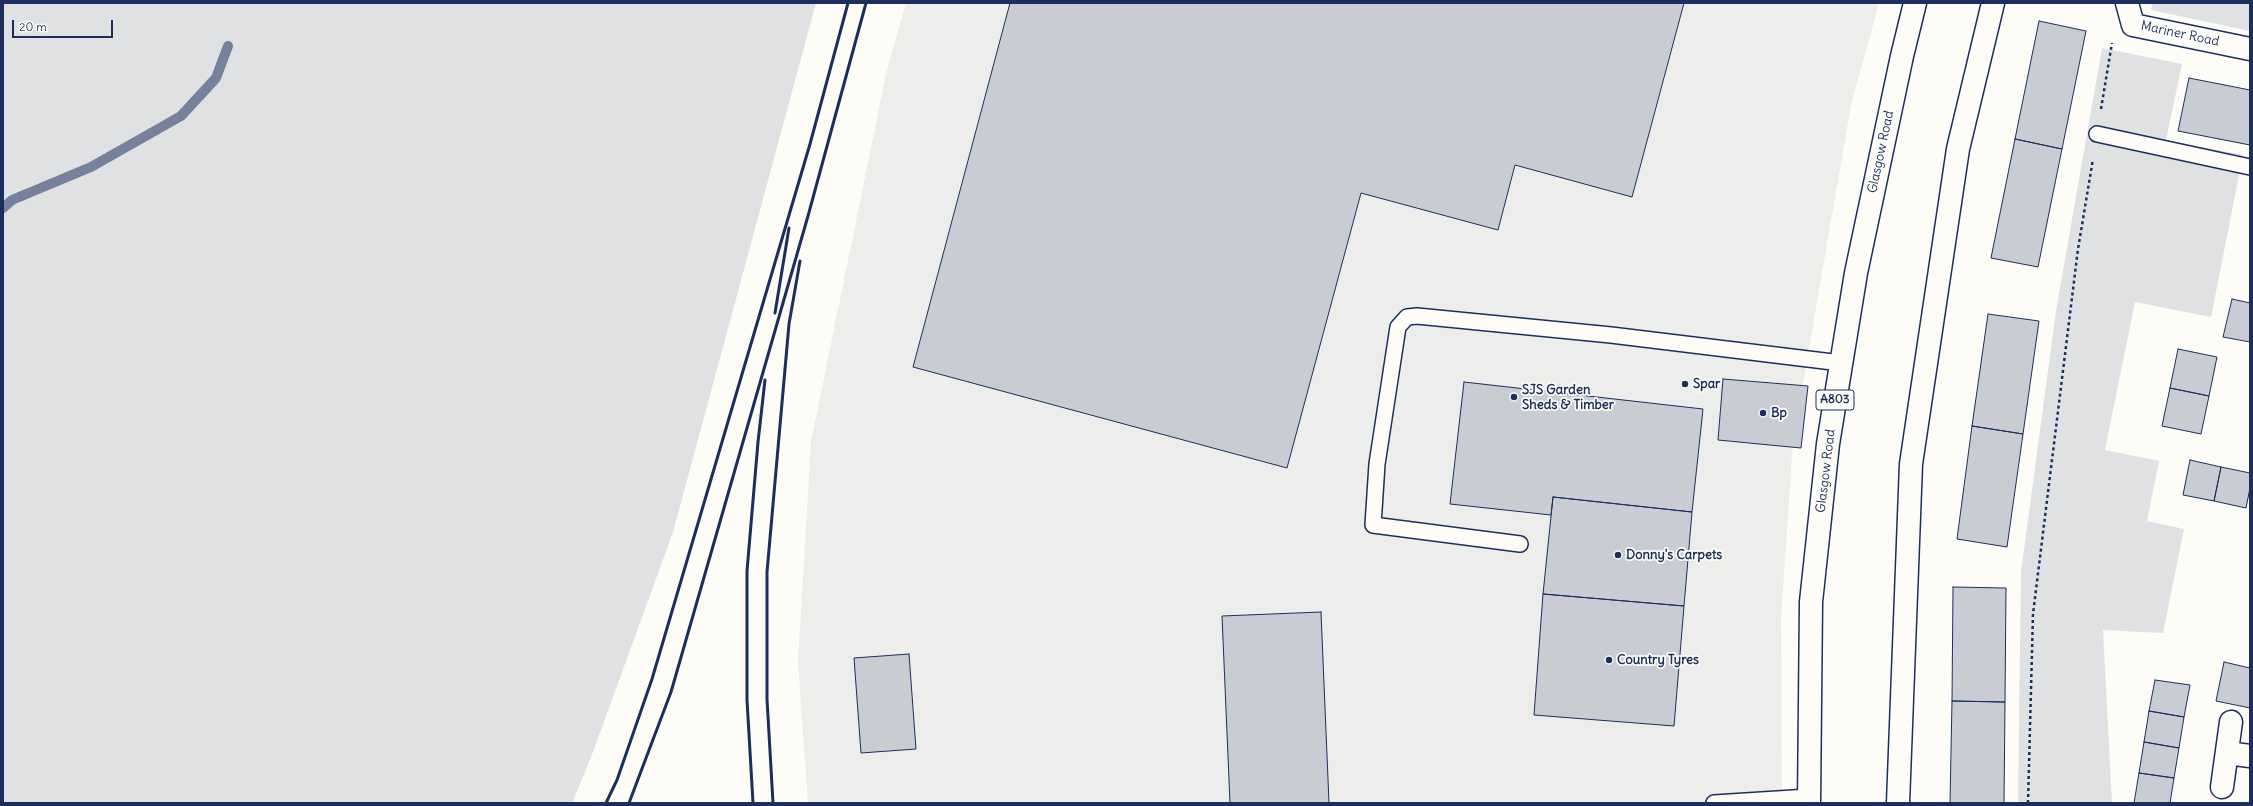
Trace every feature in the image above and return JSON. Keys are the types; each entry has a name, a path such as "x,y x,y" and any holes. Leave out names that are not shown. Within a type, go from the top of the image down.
{"street":[{"name":"Glasgow Road","path":"1809,800 1811,602 1828,444 1856,273 1902,56 1916,3"},
{"path":"1898,803 1911,464 1958,149 1993,3"},
{"name":"Mariner Road","path":"2127,3 2132,25 2250,49"},
{"path":"2222,787 2231,722"},
{"path":"2227,753 2250,756"}],"lane":[{"path":"2097,134 2250,167"},
{"path":"1520,544 1373,525 1377,464 1398,327 1407,317 1417,316 1611,335 1841,363"},
{"path":"1714,803 1809,800"}],"path":[{"path":"2028,803 2033,614 2078,249 2112,41"}],"shaded area":[{"path":"3,3 816,3 673,532 590,760 572,803 3,803"},
{"path":"906,3 1879,3 1851,105 1793,441 1781,618 1782,803 808,803 798,662 811,442 886,74"},
{"path":"2153,3 2250,3 2250,31 2151,10"},
{"path":"2102,48 2182,64 2166,140 2243,155 2211,317 2135,302 2105,450 2159,461 2147,521 2184,529 2163,633 2103,630 2112,803 2018,803 2021,572 2056,311"}],"building":[{"path":"1010,3 1684,3 1632,197 1515,165 1498,230 1361,193 1287,468 913,367"},
{"path":"2039,21 2086,31 2062,149 2015,139"},
{"path":"2189,78 2250,90 2250,145 2178,131"},
{"path":"2015,139 2062,149 2038,267 1991,258"},
{"path":"2232,299 2250,303 2250,342 2223,337"},
{"path":"1988,314 2039,321 2023,434 1972,426"},
{"path":"2178,349 2217,357 2209,396 2170,388"},
{"name":"Bp","path":"1723,379 1808,386 1801,448 1718,440"},
{"path":"1464,382 1703,409 1692,512 1553,497 1551,515 1450,504"},
{"path":"2170,388 2209,396 2201,434 2162,426"},
{"path":"1972,426 2023,434 2007,547 1957,539"},
{"path":"2190,460 2221,467 2214,501 2183,495"},
{"path":"2221,467 2250,473 2250,488 2246,508 2214,501"},
{"name":"Donny's Carpets","path":"1553,497 1692,512 1684,606 1543,594"},
{"path":"1953,587 2006,588 2005,702 1952,701"},
{"name":"Country Tyres","path":"1543,594 1684,606 1674,726 1534,715"},
{"path":"1321,612 1329,803 1230,803 1222,616"},
{"path":"909,654 916,749 861,753 854,658"},
{"path":"2224,662 2250,668 2250,708 2216,701"},
{"path":"2155,680 2190,685 2184,717 2149,711"},
{"path":"1952,701 2005,702 2004,803 1950,803"},
{"path":"2149,711 2184,717 2179,748 2144,742"},
{"path":"2144,742 2179,748 2174,778 2139,773"},
{"path":"2139,773 2174,778 2170,803 2134,803"}],"waterway":[{"path":"3,208 12,200 91,167 181,116 216,78 228,46"}],"railway":[{"path":"606,803 617,780 652,679 810,144 848,3"},
{"path":"629,803 671,692 808,216 866,3"},
{"path":"775,313 789,228"},
{"path":"773,803 767,699 767,572 789,324 800,261"},
{"path":"753,803 747,700 747,571 765,380"}],"place":[{"name":"Spar","path":"1685,384"},
{"name":"SJS Garden Sheds & Timber","path":"1514,397"},
{"name":"Bp","path":"1763,413"},
{"name":"Donny's Carpets","path":"1618,555"},
{"name":"Country Tyres","path":"1609,660"}]}
